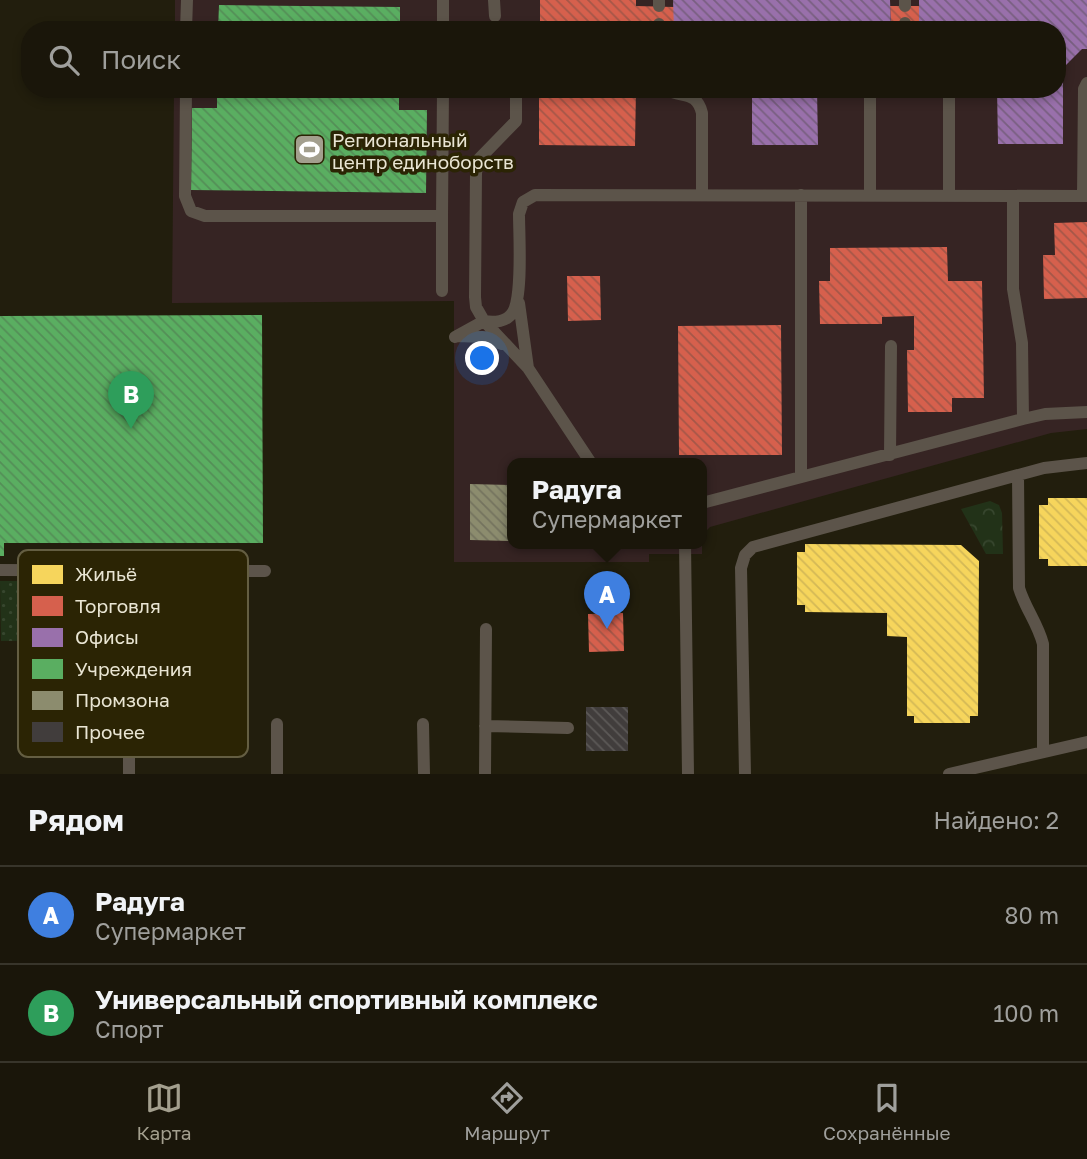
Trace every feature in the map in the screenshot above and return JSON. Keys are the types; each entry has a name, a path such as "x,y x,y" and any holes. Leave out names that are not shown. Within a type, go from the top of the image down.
{"lane":[{"path":"186,21 187,0"},
{"path":"443,0 443,21"},
{"path":"495,0 495,16"},
{"path":"528,368 518,298 519,214 523,202 535,195 1085,196 1084,89 1087,83"},
{"path":"186,98 185,196 187,205 197,215 442,216"},
{"path":"442,291 443,98"},
{"path":"516,98 516,121 479,159 476,173 476,307 484,321 528,368 588,458"},
{"path":"694,98 699,102 702,113 702,194"},
{"path":"870,98 870,195"},
{"path":"949,98 949,195"},
{"path":"801,195 802,477"},
{"path":"1013,195 1013,289 1022,343 1023,419"},
{"path":"511,350 483,337 455,337 484,321 496,322 507,318 514,311 518,298"},
{"path":"890,455 891,346"},
{"path":"707,502 1023,419 1045,414 1087,412"},
{"path":"745,774 741,568 745,555 753,547 1017,475 1063,464 1087,463"},
{"path":"1017,475 1019,588 1040,631 1043,644 1043,752"},
{"path":"685,549 688,774"},
{"path":"0,570 18,570"},
{"path":"248,571 265,571"},
{"path":"485,774 486,629"},
{"path":"277,724 277,774"},
{"path":"423,724 424,774"},
{"path":"485,726 568,728"},
{"path":"949,774 1087,742"}],"shaded area":[{"path":"175,0 1087,0 1087,429 1051,433 707,530 707,458 507,458 507,549 702,549 702,554 649,554 649,562 454,562 454,301 172,303 174,98 1066,98 1066,21 175,21"}],"green space":[{"path":"990,501 999,505 1002,513 1003,554 986,554 961,509"},
{"path":"0,581 18,581 18,641 1,641"}],"building: Жильё":[{"path":"1048,498 1087,498 1087,566 1048,566 1048,559 1039,559 1039,505 1048,505"},
{"path":"805,544 961,545 979,561 978,716 970,716 970,723 914,723 914,716 907,716 907,637 887,636 887,613 805,612 805,605 797,605 797,552 805,552"}],"building: Торговля":[{"path":"540,0 636,0 636,6 674,7 674,21 540,21"},
{"path":"890,6 919,6 919,21 891,21"},
{"path":"539,98 636,98 635,146 539,145"},
{"path":"1087,222 1087,298 1044,299 1043,255 1055,255 1054,223"},
{"path":"947,247 948,281 982,281 984,398 952,398 952,412 908,412 907,350 914,350 914,316 882,317 882,324 820,324 819,281 830,281 830,248"},
{"path":"567,276 600,276 601,320 568,321"},
{"path":"781,325 782,455 679,455 678,326"},
{"path":"623,613 624,651 589,652 588,614"}],"building: Офисы":[{"path":"673,0 890,0 891,21 674,21"},
{"path":"919,0 1087,0 1087,49 1082,49 1066,65 1066,21 919,21"},
{"path":"752,98 817,98 818,145 752,145"},
{"path":"997,98 1063,98 1063,144 998,144"}],"building: Учреждения":[{"path":"219,5 400,7 400,21 218,21"},
{"name":"Региональный центр единоборств","path":"217,98 399,98 399,110 427,110 426,193 191,190 192,108 217,108"},
{"path":"262,315 263,543 4,543 4,556 0,556 0,316"}],"building: Промзона":[{"path":"470,484 507,485 507,541 470,540"}],"building: Прочее":[{"path":"586,707 628,707 628,751 586,751"}],"place":[{"name":"Региональный центр единоборств","path":"309,150"},
{"name":"Универсальный спортивный комплекс","path":"131,429"},
{"name":"Радуга","path":"607,629"}]}
